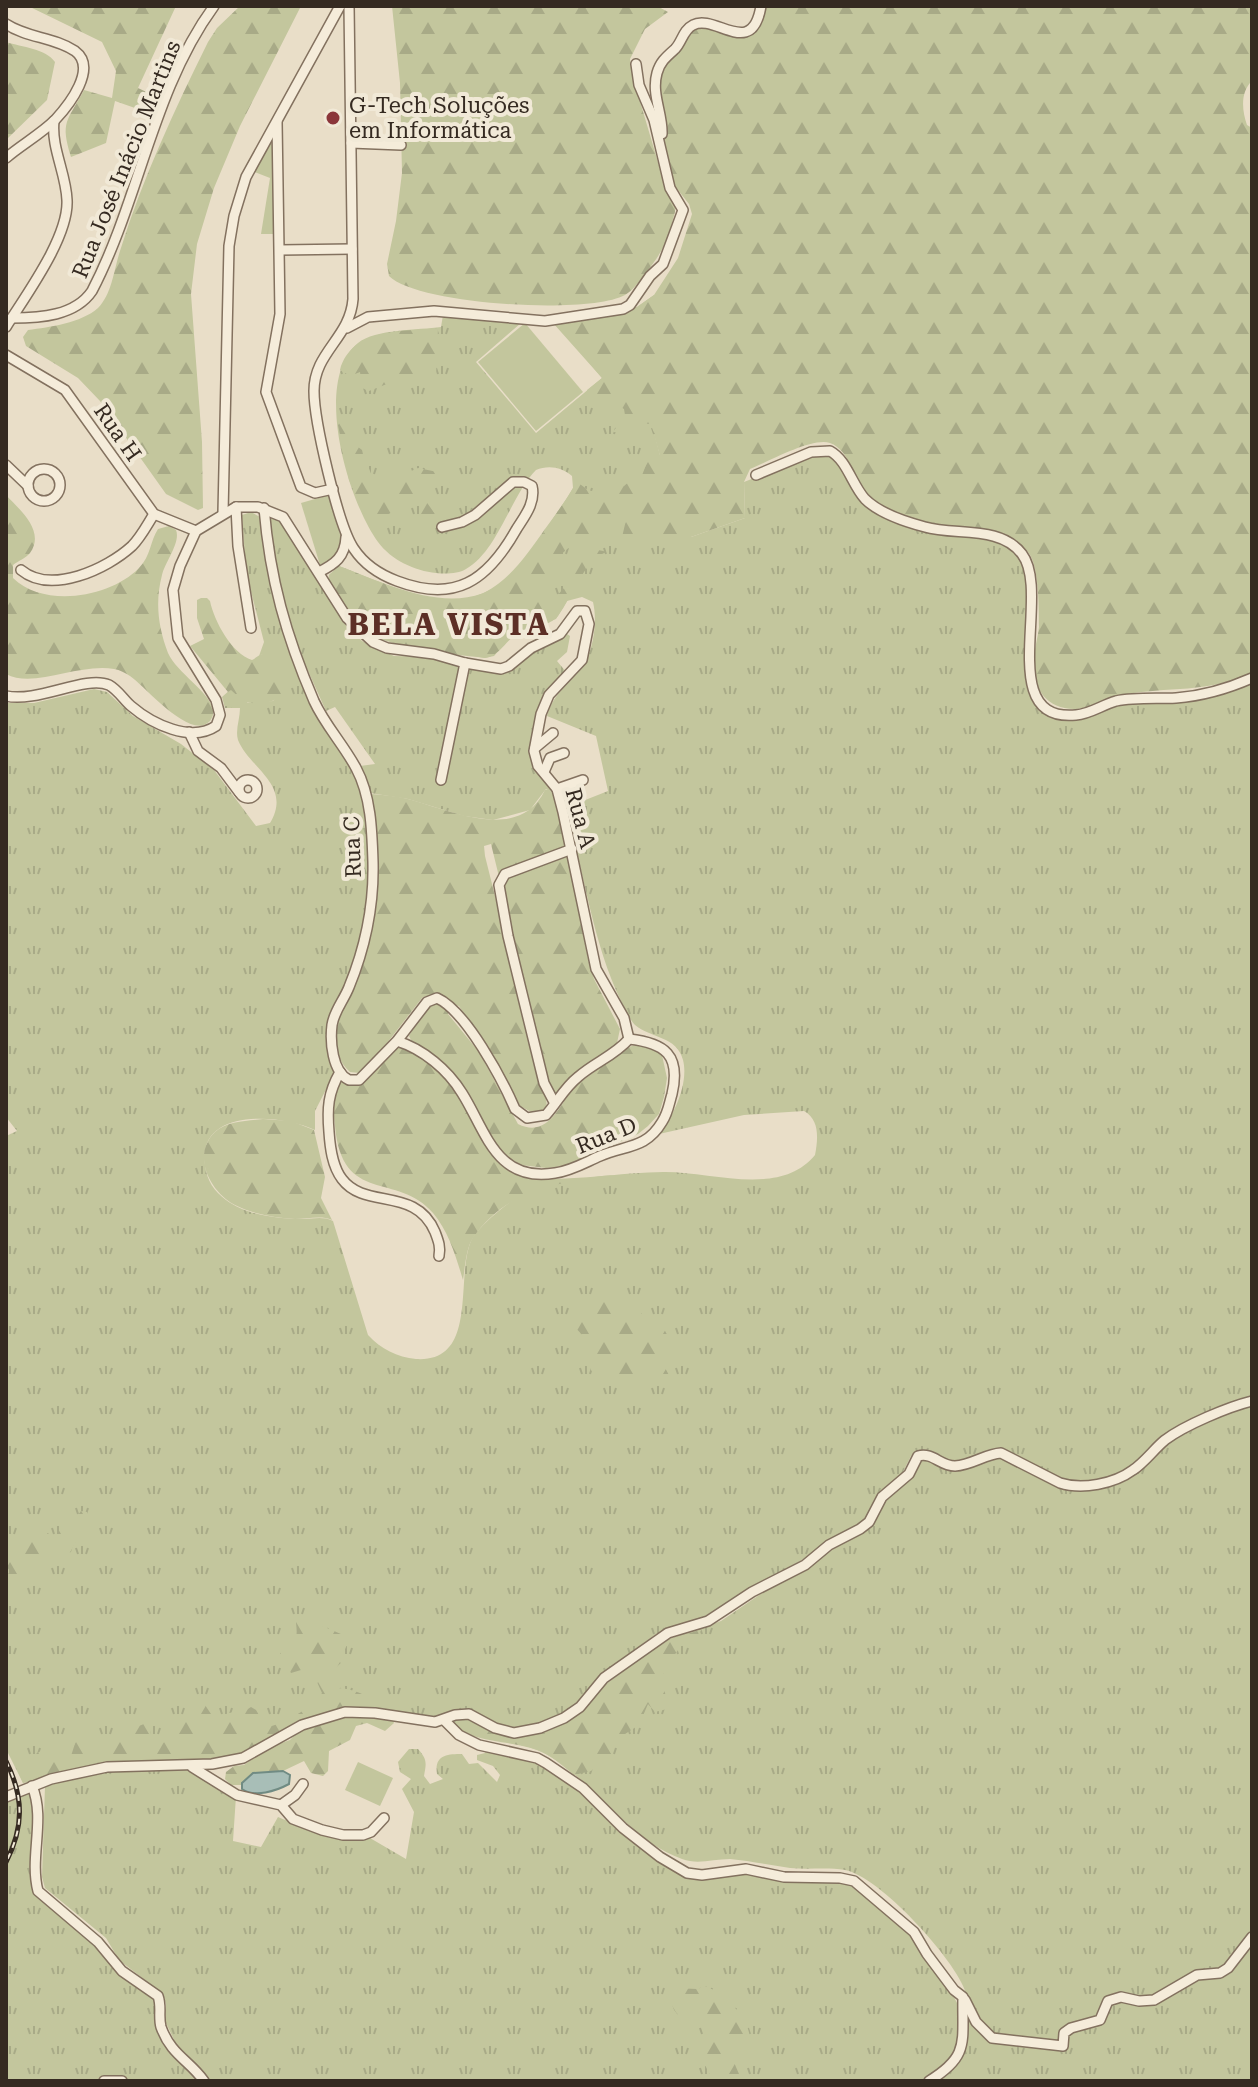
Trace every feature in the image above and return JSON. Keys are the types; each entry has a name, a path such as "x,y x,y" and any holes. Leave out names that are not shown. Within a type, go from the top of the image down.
{"street":[{"name":"Rua José Inácio Martins","path":"12,318 65,311 82,302 92,291 170,87 214,6"},
{"path":"223,513 229,246 241,190 277,118 340,6"},
{"path":"342,334 350,317 353,299 349,6"},
{"path":"661,146 662,118 655,81 664,58 677,47 693,25 710,23 742,33 752,26 761,6"},
{"path":"6,24 68,47 82,59 84,69 82,78 54,121 6,158"},
{"path":"543,485 511,540 472,581 448,591 412,586 381,573 362,560 347,536 316,415 314,380 325,353 360,320 441,311 479,317 555,321 629,306 650,276 663,264 682,213 682,207 669,185 652,113 639,85 636,64"},
{"path":"277,118 280,314 267,383 268,398 301,487 315,493 333,489"},
{"path":"6,327 65,223 67,197 54,138 54,121"},
{"path":"42,129 50,131 54,138"},
{"path":"351,143 401,145"},
{"path":"280,250 352,249"},
{"path":"353,299 362,310 382,316"},
{"name":"Rua H","path":"6,355 65,390 154,514"},
{"path":"756,475 811,452 830,451 841,460 865,498 877,507 926,528 976,533 1016,547 1030,568 1032,631 1028,669 1037,700 1044,709 1075,715 1115,701 1206,694 1252,678"},
{"path":"6,465 28,486"},
{"path":"442,527 475,515 513,482 532,486 532,502"},
{"path":"236,507 238,546 251,628"},
{"path":"6,696 27,697 89,684 104,684 115,689 143,715 166,726 189,732 207,732 216,726 220,719 214,696 182,647 173,611 177,577 196,531 236,507 264,508 277,513 290,525 347,618 373,642 387,648 434,654 495,669 505,668 531,648 560,634 577,611 585,611 589,619 582,660 549,695 541,714 534,751"},
{"name":"Rua C","path":"264,508 275,589 287,633 323,719 357,769 370,812 373,865 367,929 351,984 331,1028 340,1072"},
{"path":"21,570 29,577 47,581 86,572 125,553 136,543 154,514 196,531"},
{"path":"319,572 336,563 343,554 346,542 343,523"},
{"path":"441,780 465,663"},
{"path":"189,732 198,751 221,768 239,792"},
{"path":"534,751 553,733"},
{"name":"Rua A","path":"534,751 535,761 557,789 572,849 587,938 604,989 624,1018 629,1039"},
{"path":"544,772 550,758 564,753"},
{"path":"557,789 583,780"},
{"path":"554,1102 544,1083 508,936 499,885 505,874 572,849"},
{"name":"Rua D","path":"437,998 452,1009 478,1043 521,1114 527,1118 540,1118 551,1110 554,1102 576,1078 610,1057 629,1039 661,1047 673,1064 674,1082 668,1110 656,1132 646,1142 564,1171 541,1174 520,1170 501,1159 486,1140 462,1093 443,1069 421,1052 397,1041 427,1002 437,998"},
{"path":"397,1041 359,1080 349,1080 340,1072 327,1100 331,1151 343,1180 362,1192 404,1202 420,1211 432,1226 440,1248 439,1256"},
{"path":"6,1797 69,1774 107,1767 212,1764 243,1758 302,1725 345,1712 426,1721 469,1714 495,1728 522,1733 564,1718 586,1703 604,1678 654,1641 668,1633 708,1621 752,1592 805,1565 829,1545 869,1522 882,1497 905,1478 918,1456 929,1455 955,1466 1001,1453 1060,1483 1070,1486 1091,1484 1128,1474 1172,1436 1224,1410 1252,1401"},
{"path":"444,1720 459,1735 479,1745 537,1758 546,1763 583,1788 623,1828 660,1857 687,1873 702,1875 746,1869 784,1877 854,1881 914,1932 927,1954 963,1997 976,2022 992,2038 1063,2046 1064,2033 1100,2020 1108,2001 1121,1997 1154,2000 1197,1975 1220,1973 1228,1968 1252,1937"},
{"path":"184,1765 195,1768 237,1795 281,1805 300,1822 343,1835 371,1832 384,1818"},
{"path":"281,1805 295,1795 303,1784"},
{"path":"32,1786 38,1810 38,1891 98,1942 122,1971 158,1996 164,2033 177,2056 204,2081"},
{"path":"929,2081 952,2066 961,2051 963,1997"},
{"path":"104,2081 122,2081"}],"green space":[{"path":"28,6 176,6 138,88 159,98 152,114 115,101 106,143 71,157 66,136 70,116 84,90 112,98 116,71 102,42"},
{"path":"240,6 301,6 240,126 214,188 197,244 191,294 202,442 203,508 198,510 166,494 100,401 78,378 26,346 23,337 28,330 65,324 83,317 103,302 110,289 139,197 171,119 208,42 217,28"},
{"path":"392,6 657,6 668,12 645,29 630,59 675,212 659,254 630,292 606,301 577,305 504,304 433,294 406,286 389,276 387,264 402,173 400,83"},
{"path":"766,6 1252,6 1252,81 1245,91 1243,102 1247,125 1252,128 1252,672 1220,684 1139,692 1082,708 1056,705 1037,686 1033,667 1039,627 1039,600 1030,555 1009,540 924,522 883,506 864,489 842,452 830,443 822,442 750,469 744,482 745,518 691,537 656,537 620,546 626,520 612,531 585,538 573,545 557,559 545,577 542,605 549,605 566,586 584,555 589,551 606,552 590,564 554,620 519,633 499,651 485,658 398,645 367,632 347,614 328,581 329,575 339,566 428,596 473,596 494,588 521,565 567,498 573,488 573,479 588,490 600,493 624,486 637,475 641,478 649,457 655,462 660,456 651,424 638,423 627,433 613,432 625,415 624,409 613,402 587,397 587,390 602,378 553,323 637,307 654,295 678,258 692,214 689,204 674,185 665,147 660,79 688,33 700,25 729,35 758,25"},
{"path":"6,42 40,51 55,62 47,100 6,140"},
{"path":"271,140 274,140 280,234 261,234 270,178 252,171"},
{"path":"654,295 647,406 661,459 691,537 745,518 744,482 817,453 832,457 862,495 881,512 974,533 1000,542 1015,552 1029,579 1025,669 1028,690 1037,706 1055,717 1138,702 1209,697 1252,682 1252,1400 1197,1423 1122,1474 1090,1483 1070,1483 1008,1452 956,1463 917,1453 911,1456 900,1478 878,1495 859,1525 715,1613 656,1634 624,1658 569,1710 534,1726 517,1729 436,1718 300,1722 70,1770 23,1783 6,1749 6,1136 17,1131 6,1117 6,703 34,703 94,689 107,692 133,716 181,744 214,770 256,826 270,823 276,810 273,787 238,740 240,708 225,708 222,697 231,689 248,703 273,701 284,688 263,654 259,656 264,642 246,572 242,515 251,512 260,517 271,589 284,633 319,720 350,763 360,787 365,807 370,868 363,933 352,972 334,1009 335,1072 315,1111 315,1130 263,1119 227,1124 214,1133 206,1146 205,1165 209,1181 218,1193 234,1205 263,1215 333,1221 368,1335 390,1352 416,1359 436,1357 449,1347 457,1333 461,1315 471,1241 495,1214 525,1193 573,1180 663,1172 764,1179 783,1176 800,1168 815,1155 815,1125 804,1111 744,1115 659,1134 679,1099 684,1079 683,1060 675,1046 641,1029 631,1020 612,980 596,932 565,808 608,791 596,736 547,716 556,696 580,670 588,656 595,629 593,602 582,597 567,601 556,619 519,632 494,656 485,658 378,639 329,575 339,566 394,588 437,599 467,599 482,594 517,566 573,488 572,476 564,471 550,467 536,470 487,550 463,571 428,572 397,559 378,542 367,523 346,471 340,441 336,412 338,384 344,361 358,343 375,335 441,327 443,315 521,323 476,362 536,433 602,378 581,353 623,312"},
{"path":"525,323 583,392 536,431 478,362"},
{"path":"438,328 436,376 402,378 369,391 362,388 360,372 350,376 340,370 346,356 367,339 380,334"},
{"path":"337,420 349,440 362,450 373,481 387,475 400,476 418,468 452,475 451,482 423,485 418,490 435,514 437,524 426,524 419,513 420,505 385,516 373,533 349,480"},
{"path":"6,495 29,521 35,537 30,553 13,565 13,578 26,588 42,594 78,596 112,586 139,568 158,529 169,526 176,530 176,540 160,585 160,624 172,660 211,703 213,713 210,721 202,726 180,719 130,676 116,669 86,669 30,679 6,674"},
{"path":"329,495 343,544 337,556 320,565 301,503"},
{"path":"269,516 286,522 328,598 344,623 362,641 394,656 437,657 461,664 436,782 442,784 466,665 495,671 564,632 570,636 567,652 557,661 567,673 548,689 533,743 554,792 546,789 530,810 493,820 370,793 360,766 375,764 335,707 326,711 287,624 267,529"},
{"path":"197,600 210,601 220,627 231,644 245,657 252,660 264,654 276,660 285,685 275,700 248,703 231,690 228,692 190,646 204,639 197,618"},
{"path":"549,789 556,798 588,959 594,979 620,1029 617,1043 567,1082 555,1096 491,844 484,846 485,856 546,1109 533,1113 520,1106 459,1006 449,1004 448,1014 479,1052 518,1124 538,1127 545,1123 575,1087 632,1046 652,1048 662,1055 667,1078 659,1114 638,1134 564,1166 546,1168 521,1165 503,1154 441,1062 411,1040 409,1036 429,1008 432,998 422,998 360,1073 350,1072 342,1063 335,1033 336,1021 361,971 376,905 378,860 371,794 408,799 482,819 501,819 519,816"},
{"path":"396,1046 417,1053 443,1076 460,1098 493,1154 509,1169 520,1175 541,1179 618,1175 538,1190 503,1208 473,1238 463,1280 448,1236 433,1213 419,1200 360,1178 348,1167 340,1151 334,1107 341,1078 363,1081"},
{"path":"263,1119 291,1121 314,1130 325,1177 321,1198 332,1220 319,1217 280,1218 249,1211 226,1199 211,1182 204,1162 204,1151 215,1132 231,1124"},
{"path":"588,1296 631,1303 664,1329 678,1355 677,1360 666,1362 664,1366 670,1377 668,1382 657,1386 649,1371 623,1381 595,1376 591,1370 588,1341 571,1323 578,1304"},
{"path":"1252,1405 1252,2081 935,2081 954,2068 965,2048 966,1993 948,1961 932,1941 877,1887 845,1870 790,1868 730,1859 700,1862 682,1859 662,1850 628,1825 566,1767 548,1755 455,1727 521,1736 553,1727 579,1712 605,1685 669,1639 721,1621 864,1531 873,1523 889,1497 908,1481 924,1457 942,1467 1004,1458 1057,1485 1118,1482 1173,1440 1229,1412"},
{"path":"81,1511 87,1512 87,1523 71,1552 50,1560 43,1552 19,1566 17,1578 6,1582 6,1575 11,1572 6,1566 9,1553 23,1547 34,1528 56,1538 62,1525 76,1518"},
{"path":"295,1614 350,1638 342,1656 343,1661 330,1673 333,1685 362,1694 380,1710 349,1709 242,1754 219,1760 96,1765 23,1783 6,1745 14,1745 20,1755 34,1755 48,1747 54,1754 71,1756 79,1731 85,1733 87,1745 92,1749 104,1740 122,1741 121,1733 149,1722 152,1741 171,1741 197,1697 213,1717 243,1712 251,1707 266,1727 297,1714 322,1693 308,1672 301,1670 291,1673 280,1653 295,1642"},
{"path":"702,1629 682,1645 663,1675 667,1709 655,1712 648,1704 639,1725 622,1736 611,1753 591,1771 574,1775 542,1752 480,1738 448,1721 466,1717 521,1736 531,1735 580,1712 605,1685 659,1644"},
{"path":"341,1715 392,1718 394,1723 385,1731 367,1723 356,1726 350,1740 329,1751 328,1771 323,1776 311,1773 304,1761 283,1771 253,1773 241,1785 231,1785 225,1779 226,1772 234,1766 244,1765 267,1748 290,1740 300,1729"},
{"path":"409,1749 418,1749 425,1759 424,1776 430,1784 443,1779 437,1774 437,1768 440,1759 447,1755 462,1754 469,1764 478,1763 497,1782 500,1775 493,1766 477,1760 477,1755 485,1753 486,1749 535,1761 572,1783 679,1874 688,1877 749,1873 850,1882 909,1933 950,1989 957,2003 954,2052 948,2062 922,2081 209,2081 177,2046 165,2021 163,1994 119,1960 106,1938 45,1888 42,1877 45,1786 110,1769 189,1768 236,1796 233,1841 261,1847 278,1817 334,1838 370,1838 406,1859 414,1812 402,1789 411,1779 400,1772 398,1762"},
{"path":"358,1762 393,1778 380,1806 345,1790"},
{"path":"32,1789 37,1897 153,1995 163,2040 177,2060 200,2081 6,2081 6,1802"},
{"path":"706,1986 730,2003 748,2027 749,2046 733,2060 742,2081 713,2081 694,2043 694,2040 707,2041 701,2025 677,2014 672,2005 673,1988 697,1989"}],"water":[{"path":"283,1771 290,1775 289,1784 284,1787 259,1793 242,1789 242,1783 253,1773"}],"railway":[{"path":"6,1761 16,1787 20,1812 16,1837 6,1862"}],"place":[{"name":"G-Tech Soluções em Informática","path":"333,118"}],"district":[{"name":"BELA VISTA","path":"449,625"}]}
